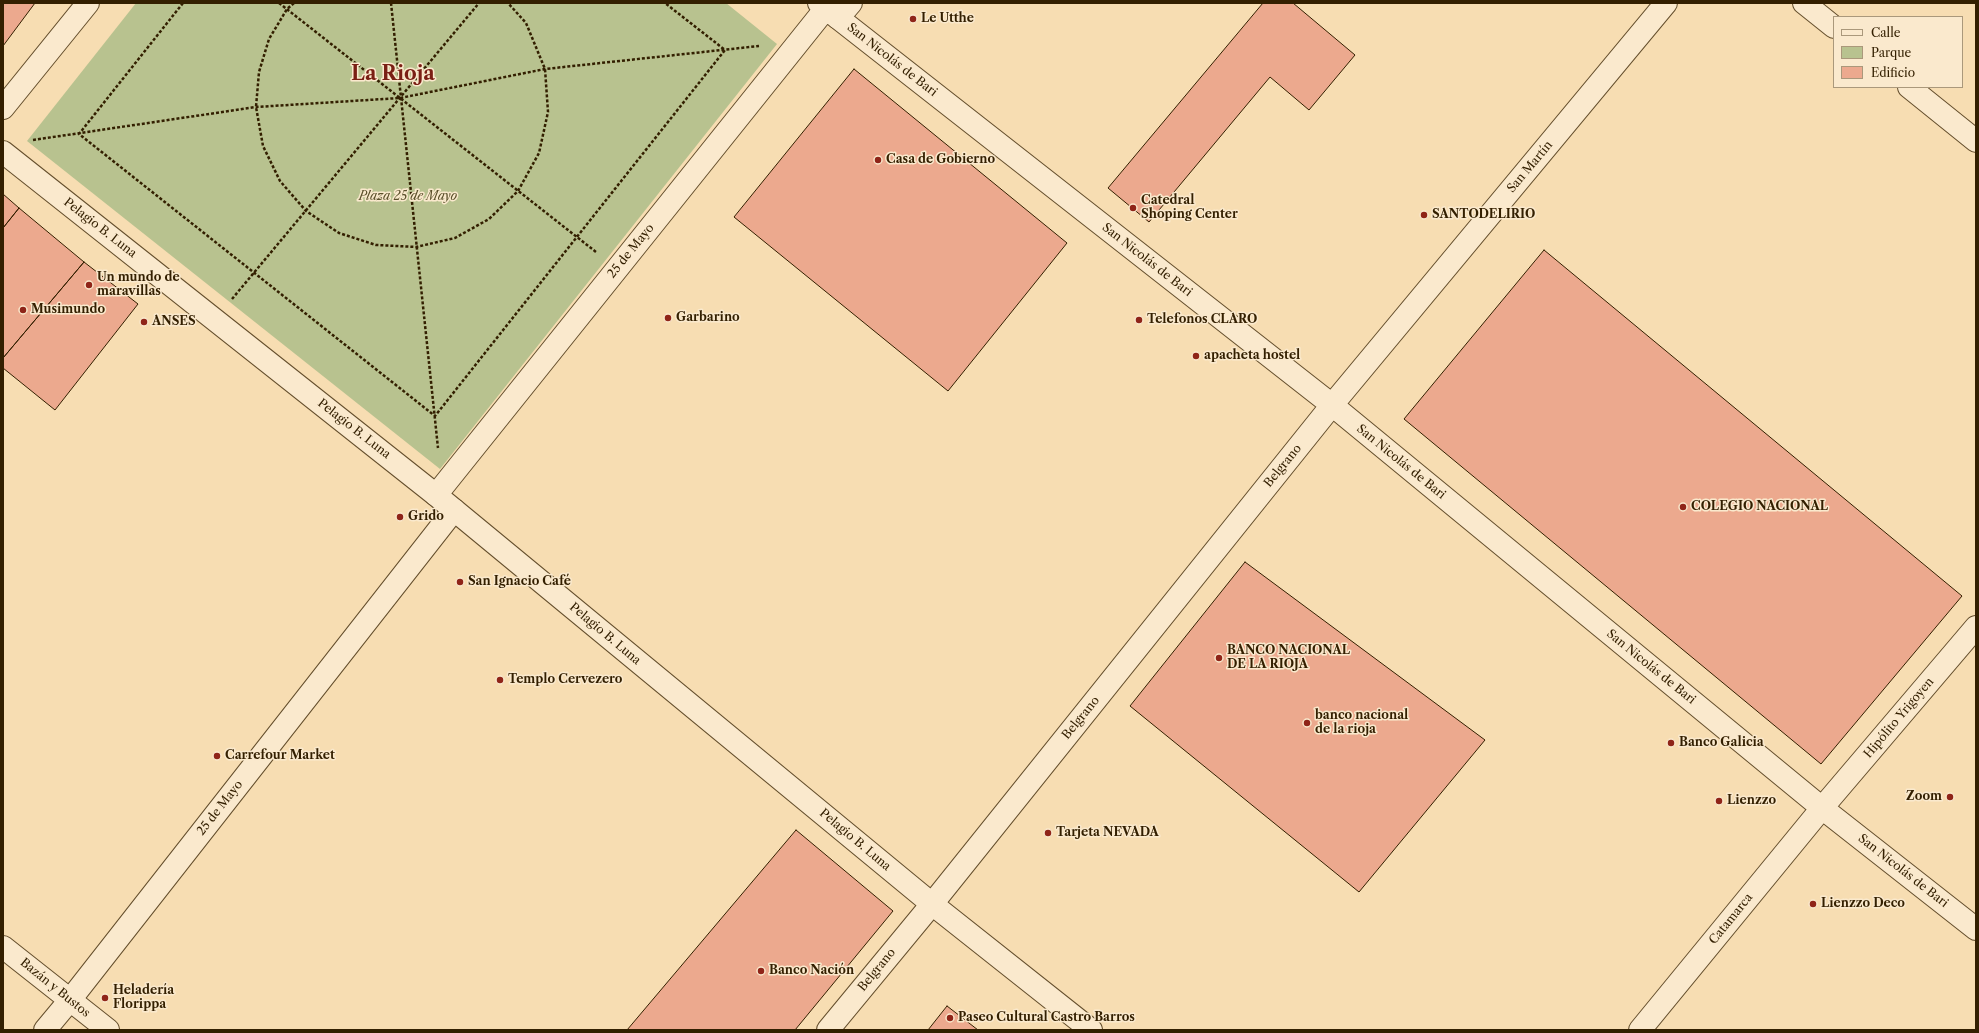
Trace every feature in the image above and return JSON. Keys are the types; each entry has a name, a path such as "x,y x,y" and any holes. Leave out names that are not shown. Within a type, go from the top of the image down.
{"street":[{"path":"3,108 88,3"},
{"name":"San Martín","path":"1332,405 1666,3"},
{"path":"1804,3 1833,26"},
{"name":"San Nicolás de Bari","path":"833,8 1332,405 1822,808 1976,929"},
{"name":"25 de Mayo","path":"436,495 617,269 833,8"},
{"path":"1910,88 1976,141"},
{"name":"Pelagio B. Luna","path":"3,152 436,495 932,904 1091,1030"},
{"name":"Belgrano","path":"828,1030 932,904 1332,405"},
{"name":"25 de Mayo","path":"45,1030 454,510"},
{"name":"Hipólito Yrigoyen","path":"1822,808 1976,627"},
{"name":"Catamarca","path":"1640,1030 1822,808"},
{"name":"Bazán y Bustos","path":"3,946 108,1030"}],"path":[{"path":"79,134 183,3"},
{"path":"279,3 617,269"},
{"path":"294,3 287,9 269,39 259,72 256,107 263,146 280,181 306,211 339,233 376,245 416,247 455,238 490,219 518,191 539,154 548,112 545,69 526,23 508,3"},
{"path":"391,3 439,454"},
{"path":"215,320 479,3"},
{"path":"665,3 724,50"},
{"path":"27,141 256,107 400,98 545,69 762,46"},
{"path":"435,416 724,50"},
{"path":"79,134 435,416"}],"green space":[{"name":"Plaza 25 de Mayo","path":"136,3 726,3 777,44 440,469 27,141"}],"building":[{"path":"3,3 35,3 3,46"},
{"path":"1263,3 1293,3 1355,55 1309,110 1270,77 1149,222 1108,188"},
{"name":"Casa de Gobierno","path":"854,69 1067,243 948,391 734,217"},
{"path":"3,194 19,208 3,228"},
{"name":"Musimundo","path":"19,208 84,262 3,358 3,228"},
{"name":"COLEGIO NACIONAL","path":"1544,250 1962,596 1821,764 1404,419"},
{"path":"84,262 138,304 55,410 3,368 3,358"},
{"name":"banco nacional de la rioja","path":"1245,562 1485,740 1359,892 1130,706"},
{"name":"Banco Nación","path":"796,830 893,911 795,1030 627,1030"},
{"name":"Paseo Cultural Castro Barros","path":"947,1006 978,1030 928,1030"}],"place":[{"name":"Le Utthe","path":"913,19"},
{"name":"Casa de Gobierno","path":"878,160"},
{"name":"Catedral Shoping Center","path":"1133,208"},
{"name":"SANTODELIRIO","path":"1424,215"},
{"name":"Un mundo de maravillas","path":"89,285"},
{"name":"Musimundo","path":"23,310"},
{"name":"Garbarino","path":"668,318"},
{"name":"Telefonos CLARO","path":"1139,320"},
{"name":"ANSES","path":"144,322"},
{"name":"apacheta hostel","path":"1196,356"},
{"name":"COLEGIO NACIONAL","path":"1683,507"},
{"name":"Grido","path":"400,517"},
{"name":"San Ignacio Café","path":"460,582"},
{"name":"BANCO NACIONAL DE LA RIOJA","path":"1219,658"},
{"name":"Templo Cervezero","path":"500,680"},
{"name":"banco nacional de la rioja","path":"1307,723"},
{"name":"Banco Galicia","path":"1671,743"},
{"name":"Carrefour Market","path":"217,756"},
{"name":"Zoom","path":"1950,797"},
{"name":"Lienzzo","path":"1719,801"},
{"name":"Tarjeta NEVADA","path":"1048,833"},
{"name":"Lienzzo Deco","path":"1813,904"},
{"name":"Banco Nación","path":"761,971"},
{"name":"Heladería Florippa","path":"105,998"},
{"name":"Paseo Cultural Castro Barros","path":"950,1018"}],"district":[{"name":"La Rioja","path":"393,74"}]}
